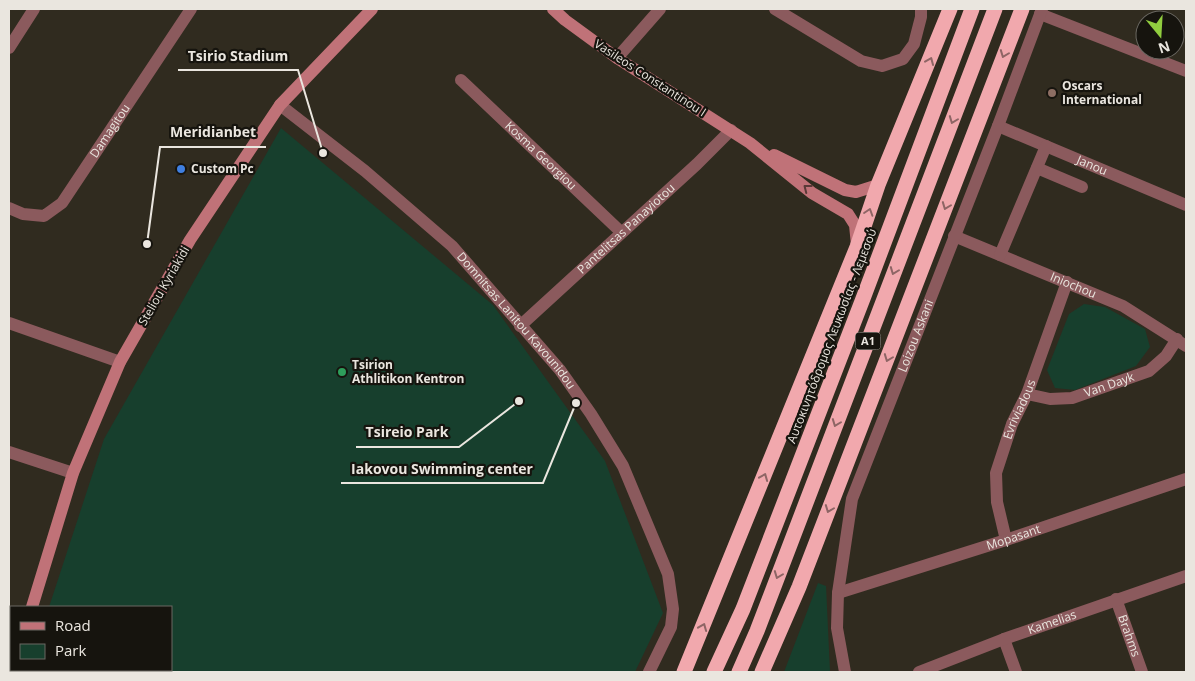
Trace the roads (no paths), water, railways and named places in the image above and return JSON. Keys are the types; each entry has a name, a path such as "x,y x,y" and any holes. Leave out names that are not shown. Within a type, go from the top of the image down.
{"highway":[{"path":"684,672 857,247 878,185 950,9"},
{"name":"Αυτοκινητόδρομος Λευκωσίας - Λεμεσού","path":"714,669 743,609 861,305 972,9"},
{"name":"A1","path":"739,672 757,631 995,9"},
{"path":"762,672 803,578 1022,9"}],"street":[{"path":"9,48 34,9"},
{"name":"Damagitou","path":"9,208 23,214 44,216 62,203 191,9"},
{"name":"Steliou Kyriakidi","path":"32,606 73,473 120,362 190,240 280,105 372,9"},
{"name":"Vasileos Constantinou I","path":"553,9 570,24 617,58 731,130 812,193 848,214 855,225 857,247"},
{"path":"617,58 660,9"},
{"path":"775,9 861,61 882,66 903,59 914,44 921,18 921,9"},
{"path":"1041,11 1186,70"},
{"name":"Loizou Askani","path":"845,672 837,628 838,593 852,499 1041,11"},
{"name":"Kosma Georgiou","path":"461,80 621,232"},
{"name":"Domnitsas Lanitou Kavounidou","path":"280,105 366,171 452,246 560,370 591,414 623,466 668,574 673,609 671,627 649,672"},
{"name":"Janou","path":"998,126 1186,206"},
{"name":"Pantelitsas Panayiotou","path":"520,326 731,130"},
{"name":"Vasileos Constantinou I","path":"750,143 845,190 856,192 878,185"},
{"path":"1000,255 1046,146"},
{"path":"1037,168 1082,187"},
{"name":"Iniochou","path":"954,236 1123,306 1181,342"},
{"name":"Evriviadous","path":"1006,540 997,502 996,474 1012,424 1027,394 1067,282"},
{"path":"9,324 120,362"},
{"name":"Van Dayk","path":"1027,394 1050,399 1072,398 1148,371 1181,342"},
{"path":"9,452 73,473"},
{"name":"Mopasant","path":"838,593 1006,540 1186,479"},
{"name":"Kamelias","path":"919,672 1004,639 1186,576"},
{"name":"Brahms","path":"1116,599 1142,672"},
{"path":"1004,639 1016,672"}],"place":[{"name":"Oscars International","path":"1052,93"},
{"name":"Tsirio Stadium","path":"323,153"},
{"name":"Custom Pc","path":"181,169"},
{"name":"Meridianbet","path":"147,244"},
{"name":"Tsirion Athlitikon Kentron","path":"342,372"},
{"name":"Tsireio Park","path":"519,401"},
{"name":"Iakovou Swimming center","path":"576,403"}]}
